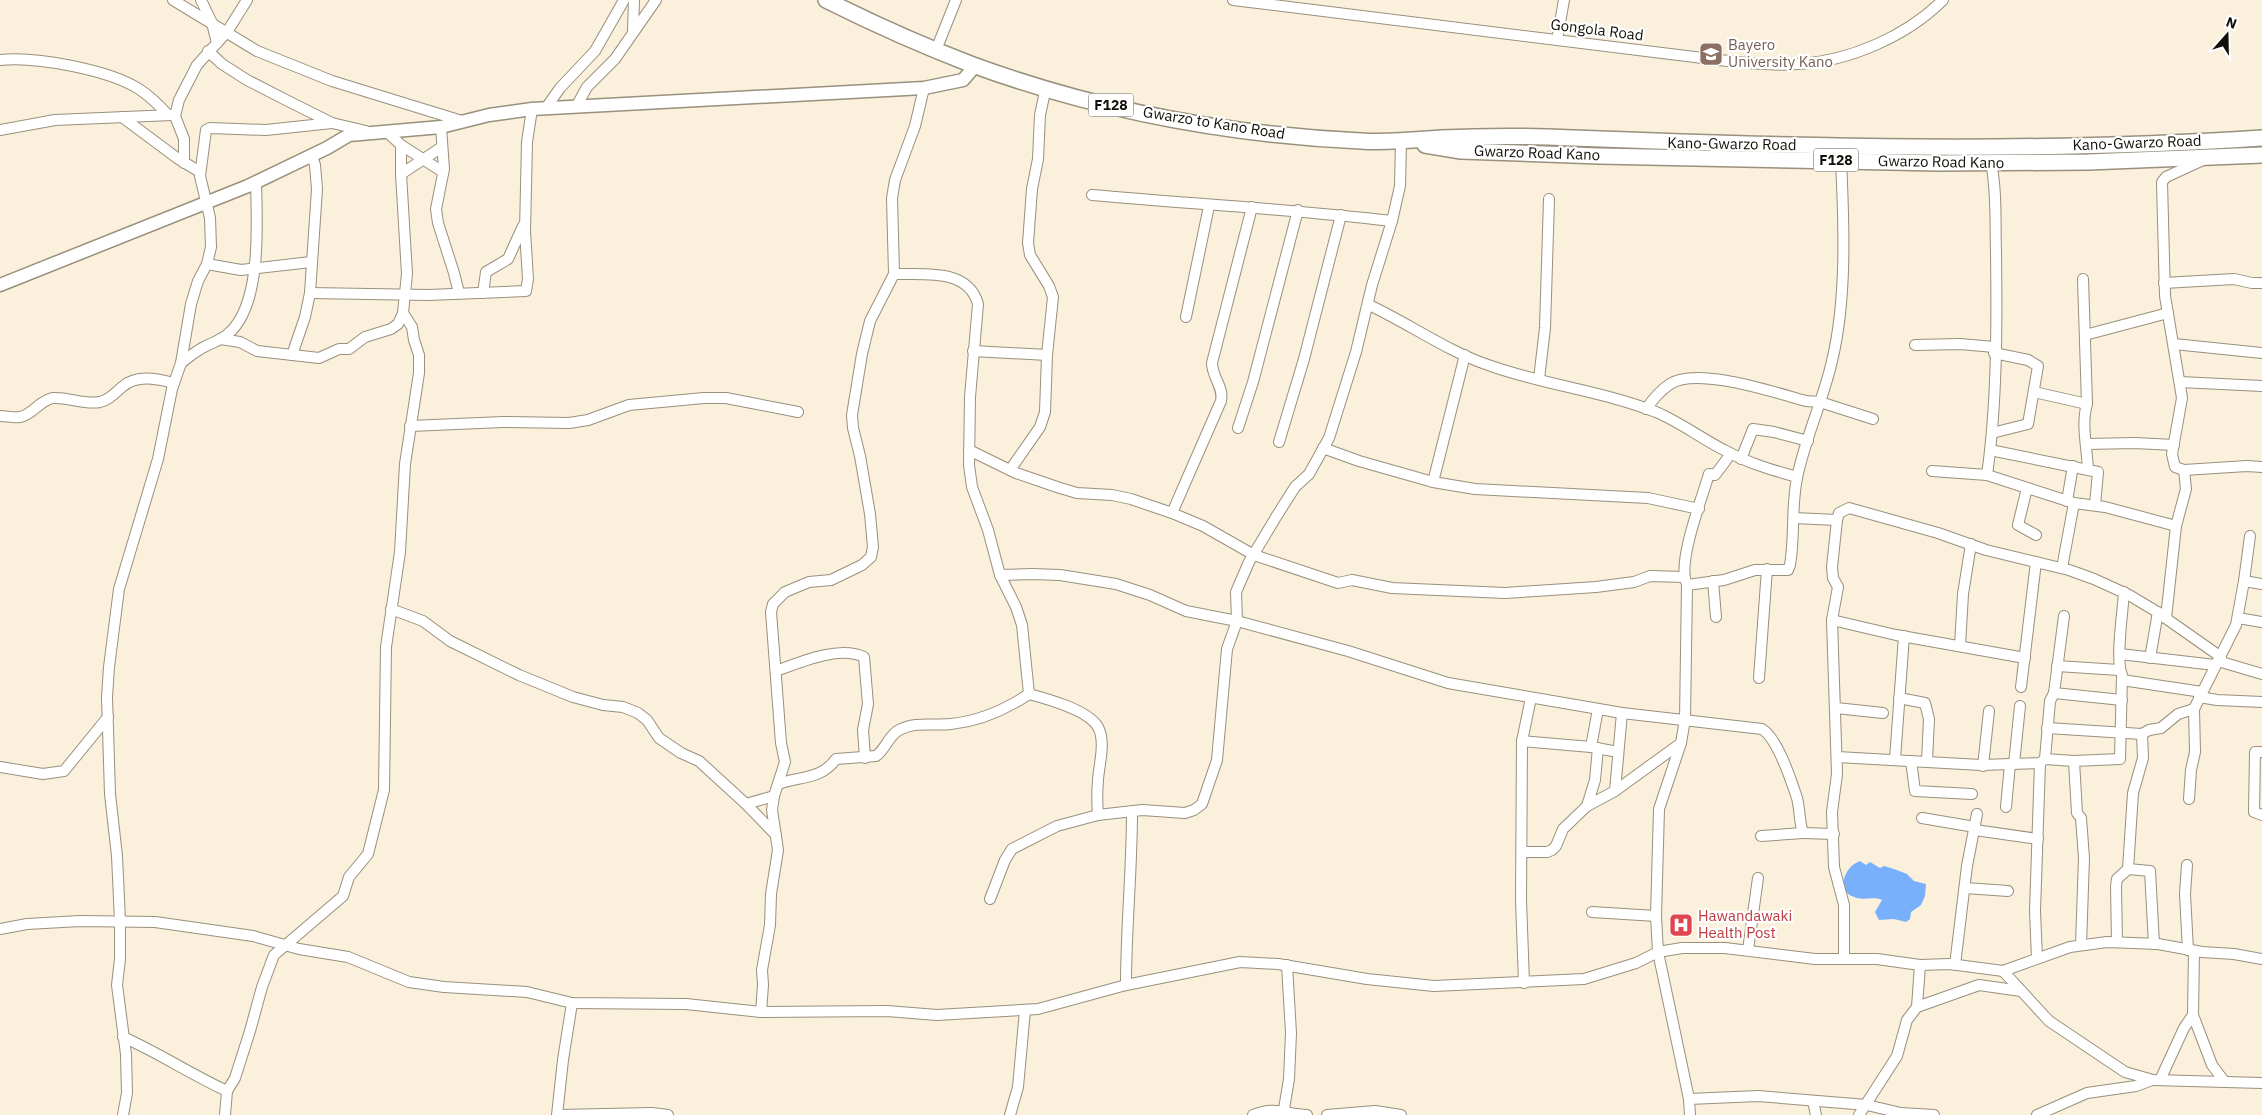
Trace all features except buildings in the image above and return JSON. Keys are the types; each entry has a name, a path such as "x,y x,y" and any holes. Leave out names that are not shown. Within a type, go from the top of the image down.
{"main road":[{"name":"Gwarzo to Kano Road","path":"826,0 975,66 1142,112 1229,128 1364,142 1406,141"},
{"name":"Kano-Gwarzo Road","path":"1406,141 1440,138 1508,137 1750,145 1956,147 2124,144 2262,138"},
{"name":"Gwarzo Road Kano","path":"1406,141 1461,151 1841,160 2037,163 2207,159 2262,155"}],"street":[{"path":"173,0 257,51 299,68 462,122"},
{"path":"201,0 212,23 217,43"},
{"path":"172,115 197,65 227,32 247,0"},
{"path":"546,108 560,88 594,51 624,0"},
{"path":"633,30 634,0"},
{"path":"576,106 587,87 615,59 633,30 656,0"},
{"path":"936,50 956,0"},
{"name":"Gongola Road","path":"1233,0 1747,63 1800,64 1849,54 1892,36 1914,23 1943,0"},
{"path":"1557,40 1564,0"},
{"path":"208,51 222,64 248,80 332,123 370,132"},
{"path":"0,60 30,59 101,74 138,88 172,115 184,139 184,163"},
{"path":"0,285 206,204 312,156 349,135 441,128 508,111 532,109 924,88 964,80 975,66"},
{"path":"1010,470 1040,427 1045,412 1047,355 1053,297 1049,286 1030,255 1028,243 1032,189 1038,159 1040,115 1046,87"},
{"path":"761,1012 762,970 770,926 771,894 778,850 772,810 774,796 785,762 780,743 772,621 773,604 785,592 796,586 809,582 831,580 862,565 871,557 874,547 852,415 862,354 870,322 894,274 892,250 894,189 898,169 915,126 924,88"},
{"path":"310,293 405,295 524,292 527,290 527,142 532,109"},
{"path":"0,130 55,120 172,115"},
{"path":"122,117 184,163 200,172"},
{"path":"123,1115 127,1093 124,1037 117,985 120,959 120,921 117,856 110,809 109,667 119,589 158,459 174,384 181,363 191,304 198,281 207,264 211,247 211,234 200,172 203,142 208,129 266,130 332,123"},
{"path":"441,128 444,172 436,208 438,223 459,293"},
{"path":"386,131 401,145 444,172"},
{"path":"990,899 1005,860 1012,849 1057,826 1098,815 1142,810 1185,813 1194,810 1202,804 1217,760 1227,649 1237,621 1236,592 1254,555 1295,487 1309,474 1323,448 1342,400 1372,285 1392,221 1400,186 1406,141"},
{"path":"220,340 240,342 257,351 319,358 339,349 349,349 365,337 391,329 398,324 403,314 406,274 401,145"},
{"path":"401,174 442,147"},
{"path":"292,355 305,317 310,293 317,189 315,165 312,156"},
{"path":"2207,159 2166,176 2162,182 2164,283 2182,398 2172,454 2173,462 2175,467 2184,470 2247,466 2262,467"},
{"path":"969,450 1010,470 1077,493 1122,497 1172,513 1203,526 1254,555 1338,583 1352,580 1392,588 1505,593 1596,587 1634,582 1650,576 1686,581 1712,581 1724,580 1755,570 1788,570 1792,556 1793,506 1797,477 1832,363 1840,318 1843,214 1841,160"},
{"path":"1987,475 1992,433 1997,293 1995,182 1991,162"},
{"path":"181,363 205,346 229,334 238,324 243,313 251,288 254,268 256,182"},
{"path":"1092,195 1209,206 1298,210 1392,221"},
{"path":"1540,379 1545,328 1549,199"},
{"path":"1186,317 1209,206"},
{"path":"1172,513 1221,401 1222,393 1214,375 1212,363 1252,208"},
{"path":"1238,428 1253,382 1298,210"},
{"path":"1279,442 1304,359 1340,215"},
{"path":"483,293 486,272 508,259 526,218"},
{"path":"207,264 222,268 254,268 311,262"},
{"path":"894,274 952,277 964,282 971,288 978,304 969,450 972,487 988,530 1000,575 1016,607 1022,625 1029,694"},
{"path":"2084,279 2087,404 2085,412 2088,469"},
{"path":"2164,283 2234,279 2262,283"},
{"path":"1368,305 1465,356 1491,366 1621,399 1677,422 1755,465 1797,477"},
{"path":"2085,335 2168,313"},
{"path":"225,1115 228,1091 250,1031 262,986 274,955 287,946 316,918 343,896 349,877 367,857 370,849 385,780 386,647 403,533 405,464 419,373 419,355 412,327 403,314"},
{"path":"185,344 205,346"},
{"path":"1915,345 1960,344 1994,350 2028,360 2038,366 2028,424 1992,433"},
{"path":"2174,344 2262,353"},
{"path":"974,351 1047,355"},
{"path":"1433,482 1465,356"},
{"path":"1646,409 1653,399 1670,384 1684,379 1700,377 1716,379 1806,401 1820,402 1873,419"},
{"path":"0,416 20,417 52,398 86,403 100,402 112,396 125,384 134,379 148,379 174,384"},
{"path":"2180,382 2262,386"},
{"path":"2034,392 2087,404"},
{"path":"410,426 503,422 569,424 588,420 629,405 695,399 726,398 798,412"},
{"path":"1741,458 1753,429 1808,441"},
{"path":"2087,444 2135,443 2174,445"},
{"path":"1323,448 1360,462 1433,482 1475,489 1648,498 1699,509"},
{"path":"1990,450 2088,469 2099,474 2095,506"},
{"path":"1689,1108 1658,952 1656,916 1658,809 1681,743 1684,719 1688,546 1710,474 1715,475 1726,459"},
{"path":"2062,568 2071,502 2073,466"},
{"path":"2150,658 2162,615 2176,526 2186,488 2184,470"},
{"path":"1932,471 1987,475 2071,502 2176,526"},
{"path":"2027,488 2018,525 2036,535"},
{"path":"1844,958 1844,905 1834,867 1832,812 1837,756 1832,620 1838,587 1833,578 1832,567 1839,513 1849,508 1971,544 2062,568 2094,579 2124,592 2162,615 2218,661"},
{"path":"1794,518 1837,520"},
{"path":"2189,799 2191,770 2195,752 2194,709 2238,618 2250,536"},
{"path":"1960,646 1963,594 1971,544"},
{"path":"2022,687 2036,562"},
{"path":"1759,678 1767,569"},
{"path":"1000,575 1060,575 1116,584 1150,594 1186,611 1237,621 1372,658 1442,681 1622,713 1762,729 1767,732 1777,749 1797,799 1802,833"},
{"path":"1712,581 1716,617"},
{"path":"2244,581 2262,584"},
{"path":"1837,756 1983,766 2042,761 2120,759 2122,700 2120,654 2124,592"},
{"path":"391,609 423,621 450,641 519,674 580,699 638,712 647,720 659,738 681,753 699,761 746,804 777,836"},
{"path":"2037,958 2035,911 2042,761 2050,701 2054,693 2064,616"},
{"path":"2238,618 2262,622"},
{"path":"1832,620 1904,636 2025,658"},
{"path":"1895,759 1904,636"},
{"path":"776,672 811,659 841,653 852,653 864,657 868,704 863,730 864,758"},
{"path":"2120,654 2150,658 2218,661 2262,674"},
{"path":"2057,666 2121,675 2200,694 2217,700 2262,702"},
{"path":"2054,693 2122,700"},
{"path":"778,784 821,774 836,759 864,758 880,753 896,731 905,727 919,724 953,724 975,720 997,714 1029,694 1051,700 1087,717 1098,728 1102,756 1098,779 1098,815"},
{"path":"1524,982 1521,900 1522,740 1531,698"},
{"path":"1900,698 1924,703 1929,719 1927,761"},
{"path":"2006,807 2020,706"},
{"path":"1836,708 1883,713"},
{"path":"1587,806 1594,780 1594,748 1598,709"},
{"path":"2047,728 2142,734 2149,730 2161,728 2178,714 2194,709"},
{"path":"1983,766 1989,710"},
{"path":"1615,791 1622,713"},
{"path":"0,767 43,774 64,771 108,717"},
{"path":"2117,942 2116,886 2117,879 2128,869 2133,792 2143,758 2142,734"},
{"path":"1522,740 1618,752"},
{"path":"1522,852 1547,852 1552,850 1564,829 1587,806 1615,791 1681,743"},
{"path":"2262,752 2255,752 2254,812 2262,815"},
{"path":"1912,761 1915,791 1972,794"},
{"path":"2074,761 2077,813 2081,818 2084,858 2081,945"},
{"path":"746,804 774,796"},
{"path":"1126,985 1126,934 1132,848 1132,812"},
{"path":"1955,965 1964,888 1977,814"},
{"path":"1922,818 2038,839"},
{"path":"1761,836 1802,833 1834,834"},
{"path":"2187,865 2185,894 2191,951 2193,1015 2212,1065 2224,1081"},
{"path":"2128,869 2150,871 2154,944"},
{"path":"1748,950 1758,878"},
{"path":"1964,888 2008,891"},
{"path":"1592,912 1656,916"},
{"path":"0,929 45,923 155,922 269,940 287,946 348,958 410,982 519,991 572,1004 686,1004 761,1012 887,1011 961,1015 1038,1009 1126,985 1233,963 1258,962 1287,965 1367,979 1416,985 1464,986 1584,979 1636,963 1658,952 1700,948 1748,950 1815,959 1877,959 1920,965 1955,965 2003,971 2037,958 2081,945 2117,942 2154,944 2191,951 2262,959"},
{"path":"269,940 274,955"},
{"path":"1283,1113 1289,1079 1291,1033 1287,965"},
{"path":"1917,1007 1920,965"},
{"path":"1979,985 1989,968"},
{"path":"2003,971 2035,1004 2041,1013 2074,1040 2124,1072 2156,1080 2262,1083"},
{"path":"1859,1115 1897,1056 1907,1020 1917,1007 1979,985 2021,991"},
{"path":"572,1004 563,1060 558,1115 652,1113 668,1115"},
{"path":"1010,1115 1018,1087 1025,1010"},
{"path":"2037,1115 2087,1093 2136,1086 2156,1080 2193,1015"},
{"path":"124,1037 184,1068 197,1078 228,1091"},
{"path":"1680,1115 1689,1108 1758,1096 1867,1105 1901,1113 1934,1115"},
{"path":"1813,1101 1816,1115"},
{"path":"1253,1115 1264,1110 1307,1115"},
{"path":"1327,1115 1375,1111 1401,1115"}],"water":[{"path":"1860,861 1866,865 1870,862 1880,868 1884,866 1894,869 1907,874 1914,881 1926,884 1925,896 1921,905 1911,912 1910,919 1906,922 1894,919 1879,920 1875,912 1882,900 1857,898 1848,894 1845,889 1844,878 1850,868"}],"place":[{"name":"Bayero University Kano","path":"1711,54"},
{"name":"Hawandawaki Health Post","path":"1681,925"}]}
